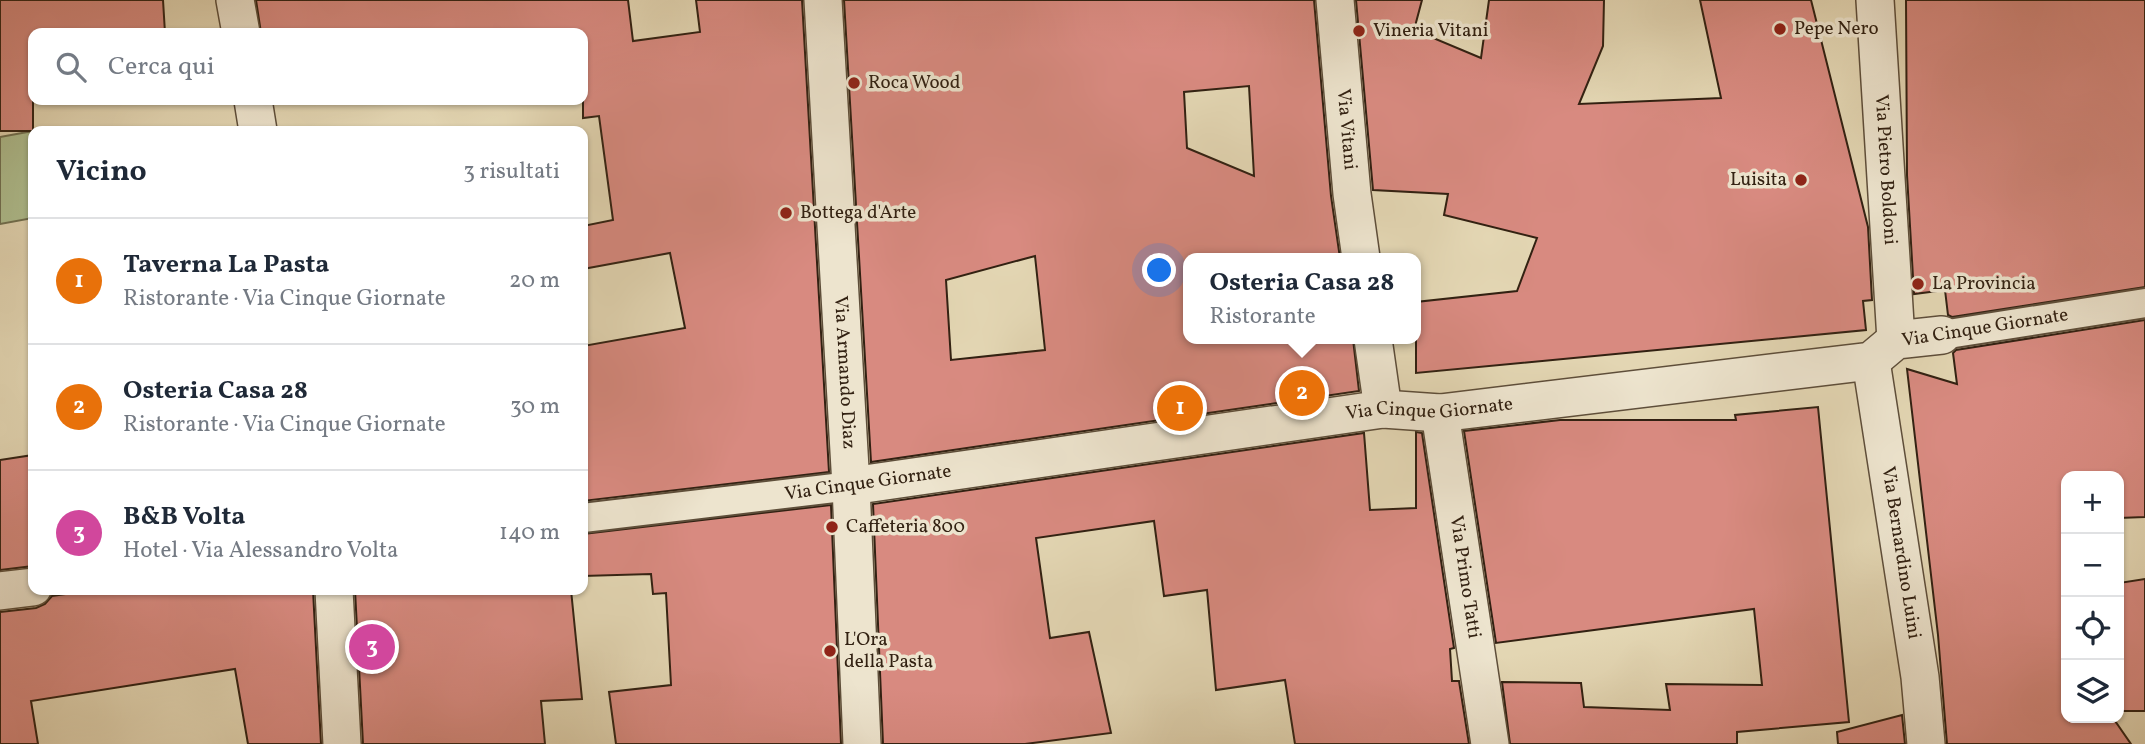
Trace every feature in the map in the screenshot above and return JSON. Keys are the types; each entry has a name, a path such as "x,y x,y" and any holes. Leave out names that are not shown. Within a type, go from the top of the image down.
{"street":[{"path":"235,0 240,28"},
{"name":"Via Armando Diaz","path":"823,0 851,486 862,744"},
{"name":"Via Vitani","path":"1335,0 1352,194 1361,253"},
{"name":"Via Pietro Boldoni","path":"1875,0 1883,351"},
{"path":"254,105 257,126"},
{"name":"Via Cinque Giornate","path":"588,516 851,486 1383,409 1440,412 1883,351 1942,335 2145,303"},
{"path":"1374,344 1383,409"},
{"name":"Via Bernardino Luini","path":"1883,351 1926,744"},
{"name":"Via Primo Tatti","path":"1440,412 1490,744"},
{"path":"0,591 28,588"},
{"path":"334,595 342,744"}],"green space":[{"path":"28,132 28,219 0,224 0,137"}],"building":[{"path":"0,0 163,0 165,28 28,28 28,105 33,105 33,126 28,126 28,131 0,131"},
{"path":"256,0 628,0 633,41 700,32 696,0 802,0 829,472 588,500 588,345 685,328 670,253 588,268 588,225 613,220 599,116 583,118 583,105 588,105 588,28 260,28"},
{"path":"844,0 1314,0 1331,196 1339,253 1183,253 1183,344 1354,344 1359,391 871,462","holes":["1249,86 1254,176 1187,148 1184,92","1035,256 1045,350 951,360 946,280"]},
{"path":"1356,0 1422,0 1414,30 1481,58 1489,0 1604,0 1603,46 1579,104 1721,98 1700,0 1811,0 1868,227 1872,300 1863,301 1866,330 1416,373 1416,344 1421,344 1421,301 1517,291 1537,238 1444,215 1448,194 1373,190"},
{"path":"1906,0 2145,0 2145,287 1952,317 1948,315 1945,290 1914,294 1907,175"},
{"path":"2145,320 2145,517 2124,518 2124,471 2061,471 2061,723 2116,723 2131,744 1947,744 1938,635 1907,369 1957,384 1953,353 1956,350"},
{"path":"1818,407 1849,722 1737,732 1737,744 1510,744 1502,682 1581,683 1584,707 1670,710 1666,684 1762,685 1754,609 1496,643 1464,431 1560,420 1736,420 1735,415"},
{"path":"1416,432 1422,433 1454,648 1450,649 1452,681 1459,681 1469,744 1295,744 1285,680 1216,690 1207,590 1164,596 1154,521 1036,538 1050,638 1089,632 1111,733 1025,744 883,744 873,504 1364,433 1370,510 1416,508"},
{"path":"28,456 28,567 0,570 0,460"},
{"path":"831,505 841,744 616,744 609,692 671,685 666,593 653,594 651,574 588,576 588,533"},
{"path":"2145,579 2145,711 2124,711 2124,582"},
{"path":"313,595 321,744 248,744 235,669 31,701 38,744 0,744 0,612 36,608 45,604 52,596"},
{"path":"355,595 572,595 582,699 541,701 545,744 363,744"},
{"path":"1902,715 1905,744 1838,744 1837,732"}],"place":[{"name":"Pepe Nero","path":"1780,29"},
{"name":"Vineria Vitani","path":"1359,31"},
{"name":"Roca Wood","path":"854,83"},
{"name":"Luisita","path":"1801,180"},
{"name":"Bottega d'Arte","path":"786,213"},
{"name":"La Provincia","path":"1918,284"},
{"name":"Osteria Casa 28","path":"1302,393"},
{"name":"Taverna La Pasta","path":"1180,408"},
{"name":"Caffeteria 800","path":"832,527"},
{"name":"B&B Volta","path":"372,647"},
{"name":"L'Ora della Pasta","path":"830,651"}]}
